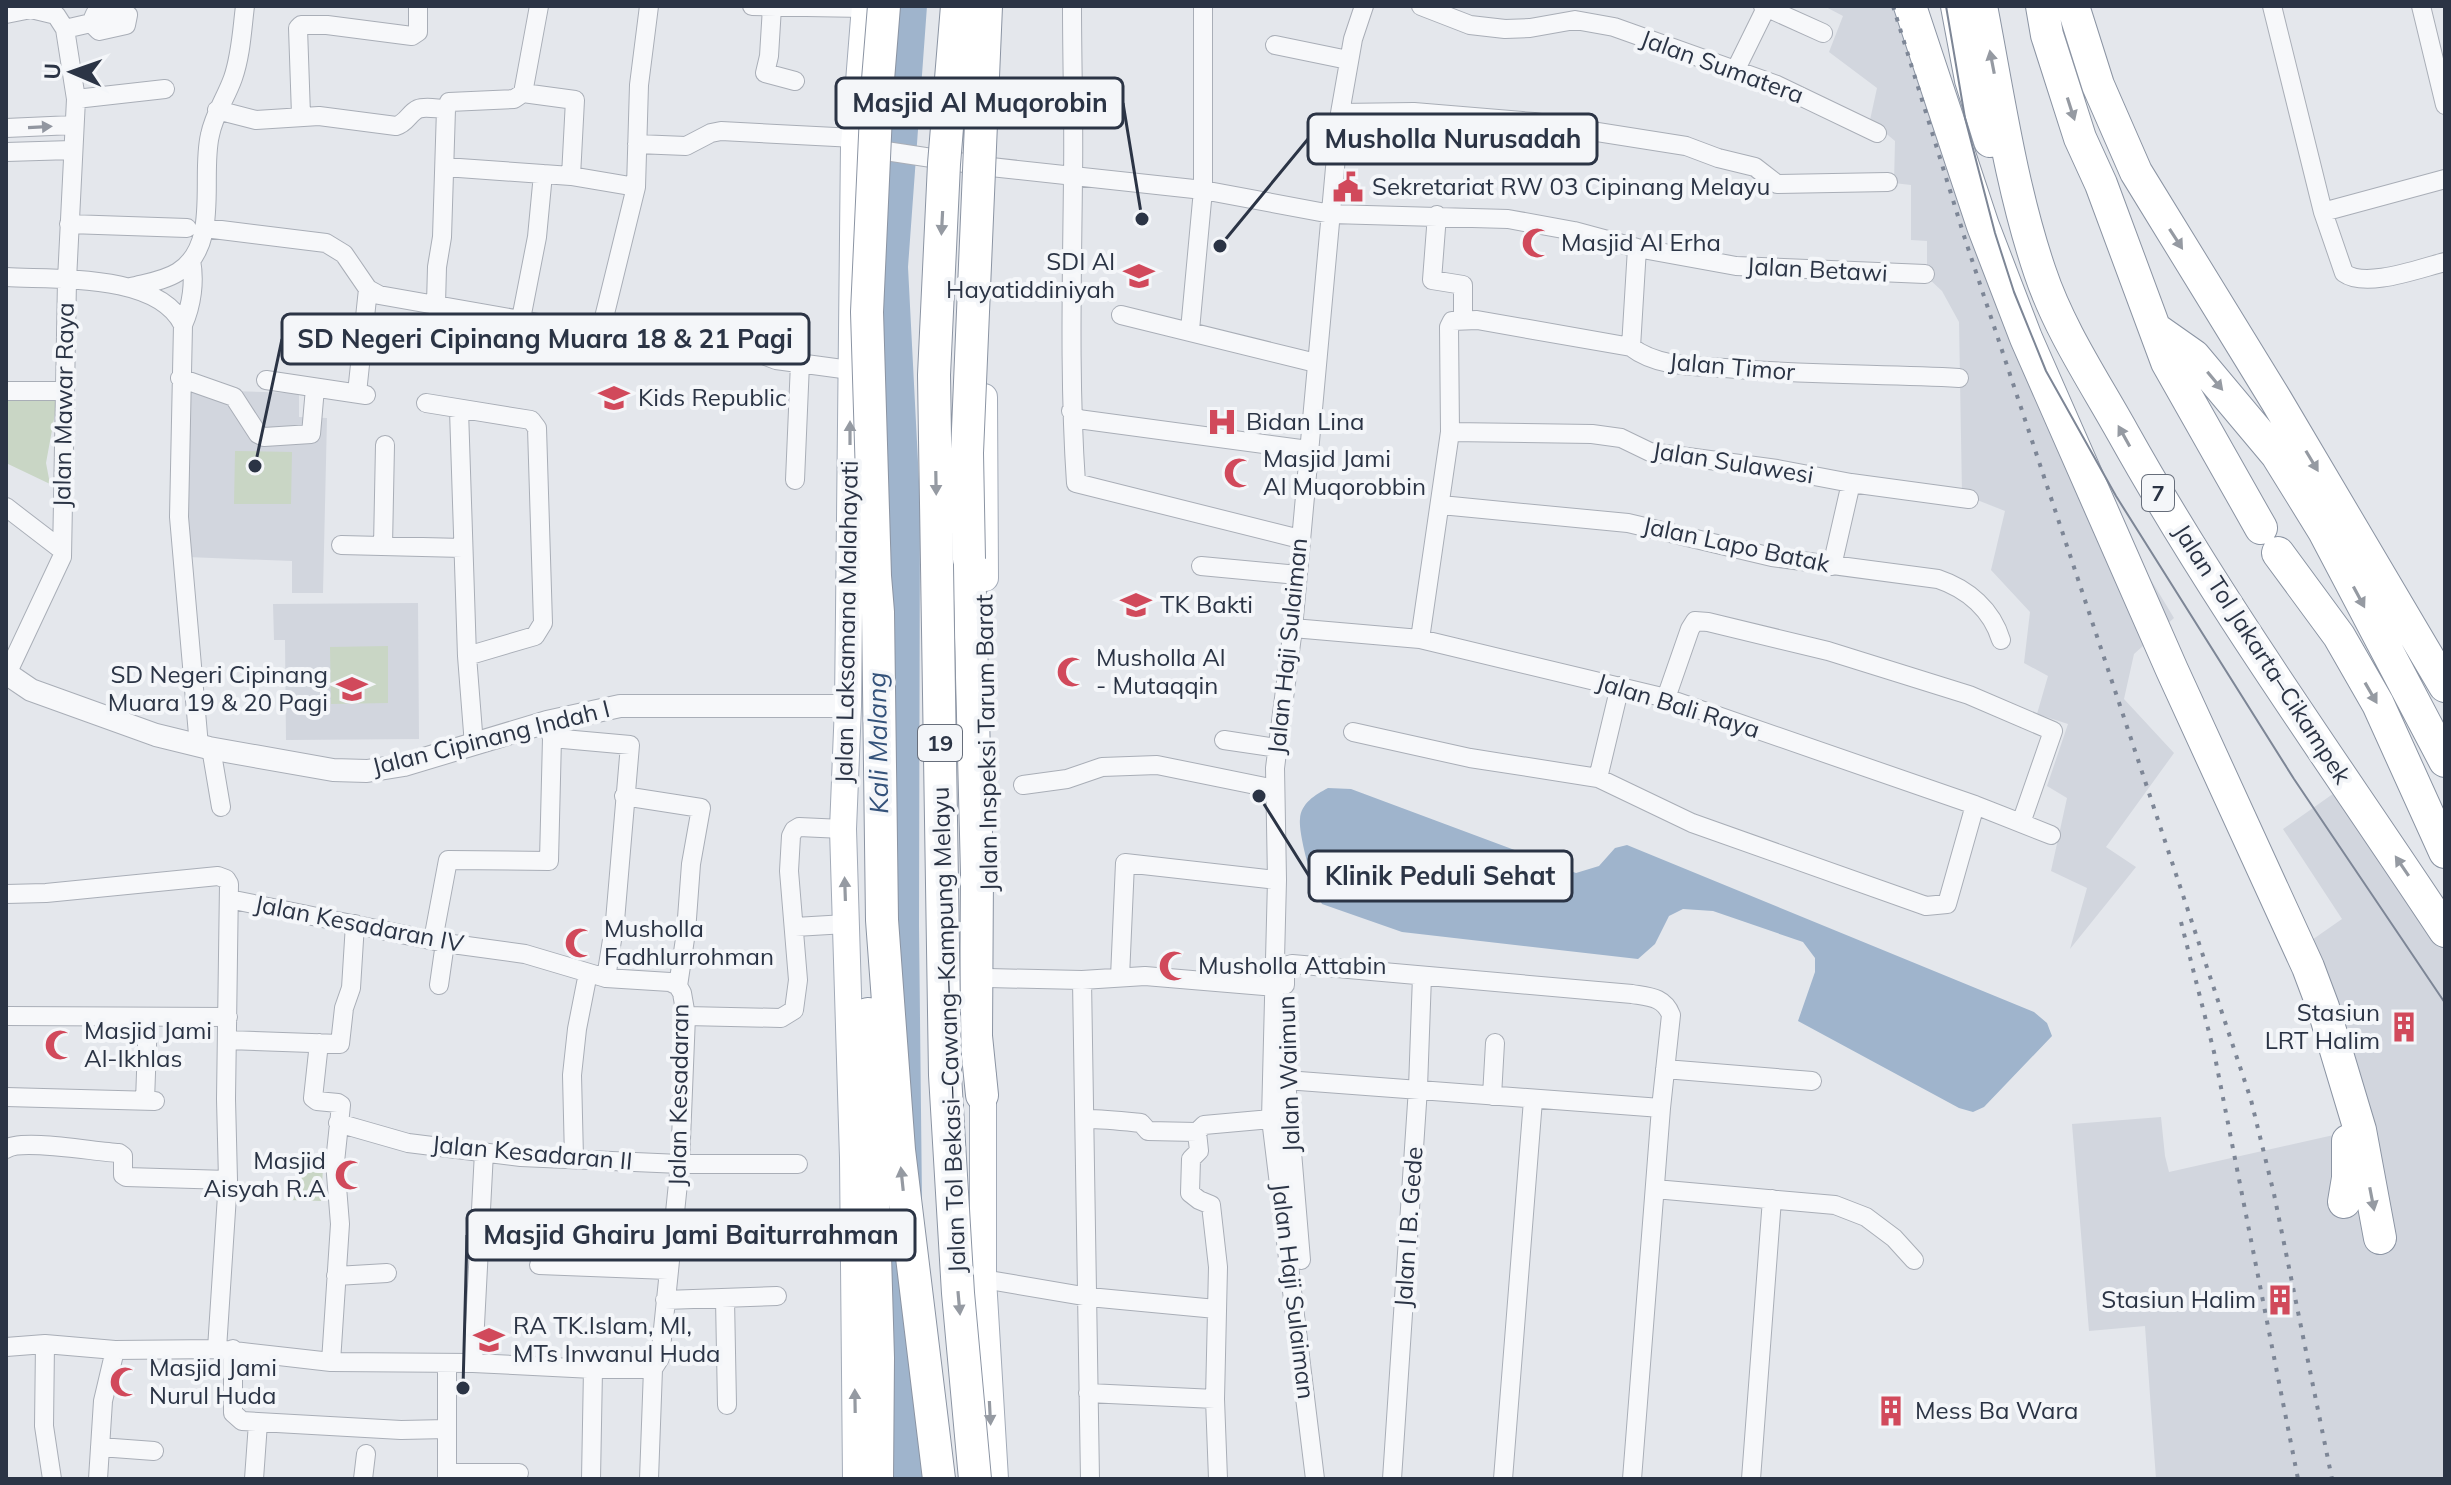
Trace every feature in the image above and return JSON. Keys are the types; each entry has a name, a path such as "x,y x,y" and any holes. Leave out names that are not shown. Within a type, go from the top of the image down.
{"highway":[{"name":"Jalan Tol Bekasi–Cawang–Kampung Melayu","path":"957,6 944,164 934,375 945,1075 958,1293 975,1479"},
{"path":"982,1095 976,1036 977,873 967,453 986,6"},
{"path":"1893,6 1968,231 2011,345 2293,974 2311,1021 2347,1132 2349,1170 2344,1202"},
{"path":"1910,6 1983,226 2026,338 2172,670 2308,967 2360,1130 2380,1238"},
{"path":"1957,6 1971,80 1983,122 2038,263"},
{"name":"Jalan Tol Jakarta–Cikampek","path":"1981,6 2011,162 2038,263 2071,340 2208,576 2445,931"},
{"path":"2042,6 2047,35 2080,138 2101,184 2174,375 2269,540 2339,636 2378,704 2445,852"},
{"path":"2073,6 2098,85 2136,172 2276,400 2445,686"},
{"name":"Jalan Tol Bekasi–Cawang–Kampung Melayu","path":"871,7 877,92 867,312 878,612 882,920 899,1150 939,1479"},
{"path":"2157,330 2194,356 2277,455 2324,531 2445,761"},
{"path":"875,576 861,758 878,1358 877,1479"}],"main road":[{"name":"Jalan Inspeksi Tarum Barat","path":"995,1479 983,1279 982,1095 990,926 984,391 998,6"},
{"name":"Jalan Laksamana Malahayati","path":"856,1479 853,1158 843,829 848,706 854,141 871,7"}],"street":[{"path":"221,807 205,747 179,517 180,378 183,325 188,314 194,275 191,260 209,137 217,110 232,79 245,6"},
{"path":"301,115 298,28 301,25 327,25 412,36 418,32 418,6"},
{"path":"523,93 539,6"},
{"path":"600,334 636,187 639,85 649,6"},
{"path":"752,6 871,7"},
{"path":"1072,6 1071,411 1076,483 1300,539"},
{"path":"1190,330 1203,190 1203,6"},
{"name":"Jalan Haji Sulaiman","path":"1315,1479 1271,1119 1277,880 1275,789 1277,748 1293,628 1340,113 1348,60 1364,6"},
{"name":"Jalan Sumatera","path":"1421,6 1470,25 1505,29 1587,20 1736,69 1813,100 1877,133"},
{"path":"2272,6 2323,212 2340,267 2349,277 2374,279 2445,262"},
{"path":"2421,6 2439,51 2445,105"},
{"path":"772,7 765,73 795,81"},
{"path":"6,14 31,8 56,15 65,29 91,23"},
{"path":"1736,69 1772,8 1823,33"},
{"name":"Jalan Mawar Raya","path":"6,673 62,557 67,280 76,99 65,29"},
{"path":"1275,45 1348,60"},
{"path":"76,99 165,89"},
{"path":"217,110 256,120 270,121 301,115 396,126 405,124 414,111 422,108 514,99 523,93 575,100 571,176"},
{"path":"436,304 450,105"},
{"path":"1340,113 1414,112 1534,122 1686,146 1755,167 1777,184 1888,182"},
{"path":"6,128 73,125"},
{"name":"Jalan Betawi","path":"637,144 686,146 721,131 854,141 880,151 924,158 1203,190 1331,214 1508,219 1736,266 1925,274"},
{"path":"6,152 72,150"},
{"path":"445,167 571,176 636,187"},
{"path":"521,319 537,237 543,174"},
{"path":"2323,212 2445,179"},
{"path":"1420,639 1450,432 1449,327 1452,321 1463,319 1463,285 1432,280 1437,215"},
{"path":"69,224 196,228 326,243 344,254 368,289 379,295 600,334 724,340 776,360 850,370"},
{"path":"1631,347 1637,248"},
{"path":"131,287 179,272 191,260"},
{"path":"6,277 131,287 161,300 176,311 183,325"},
{"path":"266,380 363,394 368,289"},
{"path":"1121,315 1316,363"},
{"name":"Jalan Timor","path":"1463,319 1631,347 1650,358 1691,365 1774,373 1959,378"},
{"path":"795,480 800,363"},
{"path":"180,378 234,397 258,434 264,437 311,434 315,388"},
{"path":"6,391 65,391"},
{"path":"426,403 535,423 543,623 535,636 467,656"},
{"path":"459,410 467,656 474,745"},
{"path":"1071,411 1078,419 1308,450"},
{"name":"Jalan Sulawesi","path":"1450,432 1592,434 1621,438 1650,452 1969,499"},
{"path":"383,546 385,445"},
{"path":"1832,566 1851,483"},
{"name":"Jalan Lapo Batak","path":"1441,505 1628,523 1772,557 1938,579 1955,584 1973,597 1996,626 2001,640"},
{"path":"6,507 62,550"},
{"path":"341,545 463,548"},
{"path":"1201,566 1298,575"},
{"path":"1666,698 1695,621 1828,651 1969,695 2053,731 2021,823"},
{"path":"543,623 562,623"},
{"name":"Jalan Bali Raya","path":"1293,628 1420,639 1666,698 1975,805 2051,835"},
{"name":"Jalan Cipinang Indah I","path":"6,673 31,690 156,735 333,770 367,771 404,765 474,745 549,730 620,706 848,706"},
{"path":"1598,778 1620,686"},
{"path":"439,985 439,941 448,860 549,861 549,730 630,745 616,908 597,976 577,1029 572,1075 574,1158"},
{"path":"1353,732 1470,758 1598,778 1692,823 1926,906 1947,904 1975,805"},
{"path":"1224,740 1277,748"},
{"path":"1023,785 1067,779 1102,767 1157,765 1275,789"},
{"path":"624,796 701,808 691,864 678,986"},
{"path":"686,1016 781,1018 794,1010 798,980 789,871 791,836 794,830 809,826 826,830 843,829"},
{"path":"1120,977 1125,863 1277,880"},
{"name":"Jalan Kesadaran IV","path":"6,894 218,876 226,870 229,899 439,941 525,954 597,976 670,982 678,986"},
{"path":"229,899 225,1349 234,1417 258,1423 401,1430 447,1429"},
{"path":"228,1040 340,1044 344,1008 351,988 355,924"},
{"path":"795,927 846,924"},
{"name":"Jalan Waimun","path":"1330,1479 1324,1476 1321,1450 1286,1080 1286,965 1656,998 1664,1003 1671,1015 1665,1069"},
{"path":"988,978 1082,980 1145,976 1275,987"},
{"name":"Jalan I B. Gede","path":"1392,1479 1418,1088 1422,976"},
{"path":"1082,980 1090,1479"},
{"name":"Jalan Kesadaran","path":"649,1479 653,1369 660,1358 680,1164 686,1016 678,986"},
{"path":"6,1016 228,1017"},
{"path":"6,1097 150,1101 148,1017"},
{"path":"319,1043 313,1098 340,1103 335,1162 339,1199 331,1362"},
{"path":"1492,1096 1495,1043"},
{"path":"1632,1479 1665,1069 1812,1081"},
{"path":"1286,1080 1661,1108"},
{"path":"1503,1479 1533,1100"},
{"path":"1086,1119 1113,1118 1120,1122 1141,1123 1148,1131 1197,1132 1204,1125 1271,1119"},
{"name":"Jalan Kesadaran II","path":"338,1123 408,1143 521,1157 680,1164 798,1164"},
{"path":"1197,1132 1199,1151 1191,1159 1190,1193 1211,1205 1218,1267 1215,1399 1218,1479"},
{"path":"6,1149 31,1145 122,1154 123,1175 126,1177 228,1180"},
{"path":"473,1363 484,1152"},
{"path":"1655,1189 1809,1201 1850,1210 1866,1217 1894,1238 1914,1260"},
{"path":"1751,1479 1772,1199"},
{"path":"539,1265 668,1270"},
{"path":"336,1276 387,1273"},
{"path":"983,1279 1089,1297 1216,1309"},
{"path":"665,1300 777,1296"},
{"path":"725,1299 727,1405"},
{"path":"6,1347 45,1344 115,1350 225,1349 331,1362 653,1369"},
{"path":"45,1344 44,1426 52,1479"},
{"path":"98,1479 103,1401 115,1350"},
{"path":"447,1363 447,1476 519,1473"},
{"path":"591,1479 593,1369"},
{"path":"1088,1393 1215,1399"},
{"path":"254,1479 258,1423"},
{"path":"100,1447 154,1451"},
{"path":"363,1479 366,1454"}],"shaded area":[{"path":"1824,6 1916,6 2034,386 2174,618 2134,654 2124,699 2174,753 2106,847 2136,867 2070,949 2087,888 2051,871 2067,798 2047,786 2068,724 2037,714 2048,676 2024,663 2030,612 1991,570 2005,511 1962,494 1959,322 1942,291 1927,277 1927,241 1911,240 1911,185 1894,183 1895,141 1870,120 1877,88 1829,52 1843,16"},
{"path":"184,386 196,390 299,393 299,417 327,418 323,593 292,593 292,561 187,557"},
{"name":"SD Negeri Cipinang Muara 19 & 20 Pagi","path":"418,603 419,739 286,740 285,640 274,640 273,604"},
{"name":"Stasiun Halim","path":"2347,784 2445,931 2445,1479 2156,1479 2145,1326 2089,1331 2072,1124 2161,1117 2169,1172 2347,1132 2299,949 2342,919 2283,829"}],"green space":[{"path":"58,397 46,463 50,484 6,463 6,398"},
{"path":"235,451 292,452 291,504 234,504"},
{"path":"388,646 388,703 331,704 330,647"},
{"path":"297,1167 323,1168 321,1201 289,1200 289,1179 297,1179"}],"water":[{"path":"891,6 927,6 908,267 920,501 919,926 925,1479 894,1479 879,435"},
{"path":"1328,788 1351,789 1576,873 1599,866 1615,848 1627,845 2034,1012 2047,1023 2052,1036 1984,1107 1973,1112 1959,1108 1798,1021 1815,972 1815,958 1803,942 1713,911 1683,909 1669,916 1655,944 1638,959 1402,932 1322,904 1307,862 1300,819 1306,804"}],"tram line":[{"path":"1946,6 1965,118 1995,233 2014,292 2046,371 2116,496 2294,779 2445,1003"}],"railway":[{"path":"1893,6 1965,239 2251,1100 2274,1194 2332,1479"},
{"path":"2181,922 2214,1052 2298,1479"}],"place":[{"name":"Sekretariat RW 03 Cipinang Melayu","path":"1348,187"},
{"name":"Masjid Al Muqorobin","path":"1142,219"},
{"name":"Masjid Al Erha","path":"1537,243"},
{"name":"Musholla Nurusadah","path":"1220,246"},
{"name":"SDI Al Hayatiddiniyah","path":"1139,276"},
{"name":"Kids Republic","path":"614,398"},
{"name":"Bidan Lina","path":"1222,422"},
{"name":"SD Negeri Cipinang Muara 18 & 21 Pagi","path":"255,466"},
{"name":"Masjid Jami Al Muqorobbin","path":"1239,473"},
{"name":"TK Bakti","path":"1136,605"},
{"name":"Musholla Al - Mutaqqin","path":"1072,672"},
{"name":"SD Negeri Cipinang Muara 19 & 20 Pagi","path":"352,689"},
{"name":"Klinik Peduli Sehat","path":"1259,796"},
{"name":"Musholla Fadhlurrohman","path":"580,943"},
{"name":"Musholla Attabin","path":"1174,966"},
{"name":"Stasiun LRT Halim","path":"2404,1027"},
{"name":"Masjid Jami Al-Ikhlas","path":"60,1045"},
{"name":"Masjid Aisyah R.A","path":"350,1175"},
{"name":"Stasiun Halim","path":"2280,1300"},
{"name":"RA TK.Islam, MI, MTs Inwanul Huda","path":"489,1340"},
{"name":"Masjid Jami Nurul Huda","path":"125,1382"},
{"name":"Masjid Ghairu Jami Baiturrahman","path":"463,1388"},
{"name":"Mess Ba Wara","path":"1891,1411"}],"water label":[{"name":"Kali Malang","path":"878,743"}]}
